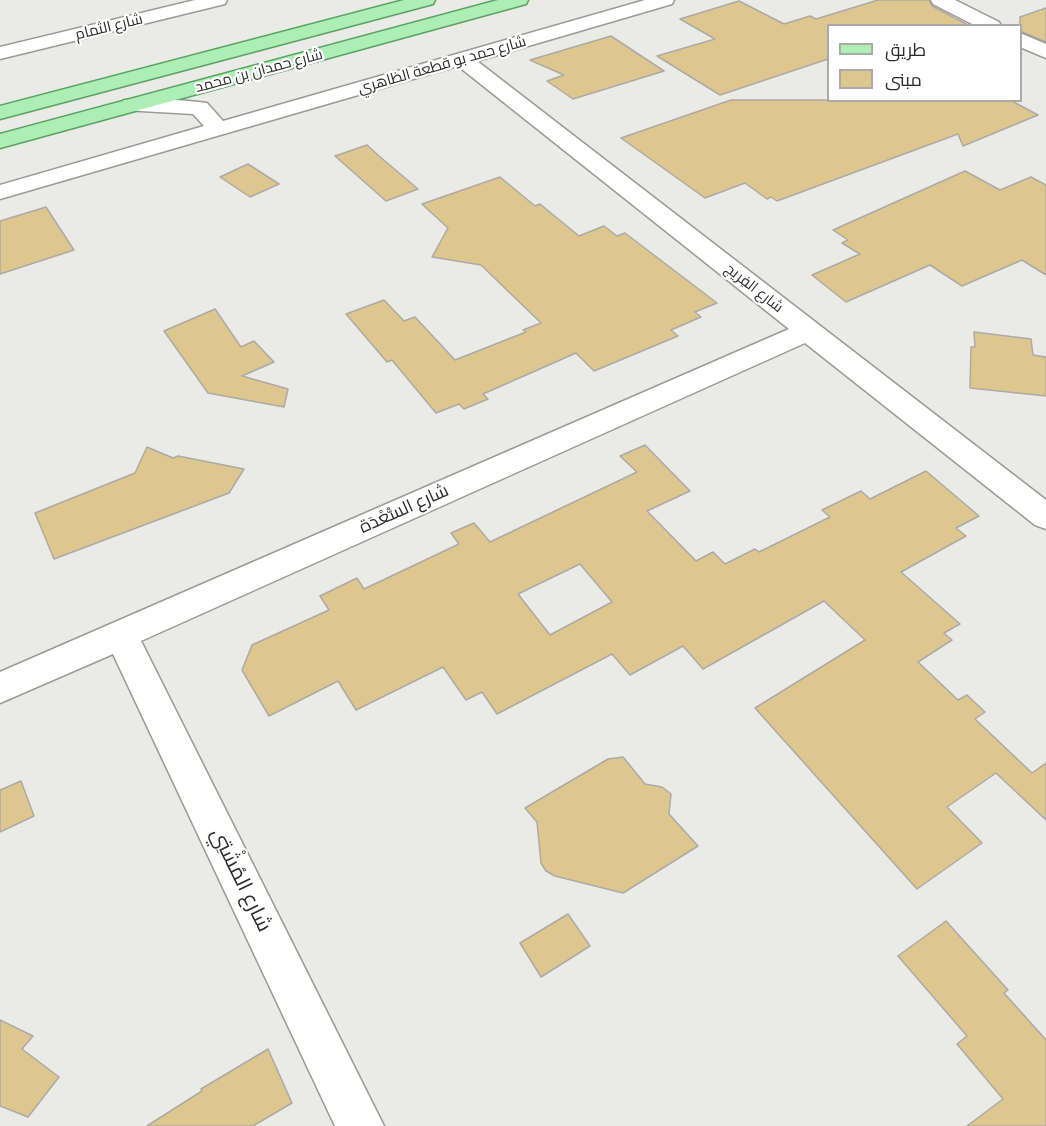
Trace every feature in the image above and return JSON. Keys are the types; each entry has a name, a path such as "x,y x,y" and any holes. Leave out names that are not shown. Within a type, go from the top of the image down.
{"main road":[{"name":"شارع حمدان بن محمد","path":"0,113 426,0"},
{"name":"شارع حمدان بن محمد","path":"0,141 519,0"}],"street":[{"name":"شارع الثمام","path":"0,53 218,0"},
{"name":"شارع حمد بو قطعة الظاهري","path":"0,192 665,0"},
{"path":"940,0 988,24"},
{"path":"1022,40 1046,52"},
{"name":"شارع الفِريج","path":"462,59 1046,517"},
{"path":"199,108 209,94 223,81"},
{"path":"132,105 199,108 219,129"},
{"name":"شارع السُّعْدَة","path":"0,688 808,331"},
{"name":"شارع المُشْتِي","path":"121,635 360,1126"}],"building":[{"path":"878,0 929,0 932,6 966,24 827,24 827,59 720,95 657,56 715,39 680,19 739,1 784,24 810,16 816,19"},
{"path":"1046,8 1046,42 1022,32 1020,17"},
{"path":"611,36 664,71 573,99 547,81 564,75 530,60"},
{"path":"731,100 1014,102 1038,115 963,146 958,134 777,201 771,197 767,199 745,183 705,198 621,138"},
{"path":"367,145 418,189 386,201 335,156"},
{"path":"248,164 279,184 250,197 220,177"},
{"path":"965,171 1000,190 1031,177 1046,185 1046,275 1022,260 962,286 930,265 846,302 812,275 860,254 842,243 848,240 833,230"},
{"path":"500,177 535,206 540,204 579,236 604,226 617,236 625,233 717,303 695,312 701,317 671,330 678,336 594,371 576,353 483,394 488,399 464,409 459,404 436,413 392,360 387,362 346,314 384,300 404,321 415,317 455,360 526,332 523,330 541,323 481,265 432,257 448,228 422,204"},
{"path":"46,207 74,250 0,274 0,221"},
{"path":"215,309 241,347 254,341 274,362 242,376 288,389 284,407 208,393 164,331"},
{"path":"974,332 1031,339 1033,355 1046,357 1046,396 970,388 971,347 975,347"},
{"path":"645,445 690,491 647,511 696,561 713,552 725,564 755,549 759,552 830,517 822,510 861,491 870,499 926,471 979,516 956,528 966,536 901,572 960,624 944,633 952,640 918,662 958,700 967,695 985,712 975,719 1032,773 1046,763 1046,820 996,773 947,807 982,843 917,889 755,708 865,640 824,601 703,669 683,646 630,675 612,654 497,714 482,692 466,700 443,667 356,710 338,681 269,716 242,670 252,645 329,610 320,596 357,578 364,589 459,544 451,533 474,523 490,542 637,472 620,456","holes":["580,564 612,602 550,635 518,594"]},
{"path":"147,447 173,458 178,456 244,469 229,493 54,559 35,513 135,473"},
{"path":"623,757 645,784 662,787 671,794 669,814 698,846 623,893 555,876 546,871 541,863 537,822 525,808 608,759"},
{"path":"21,781 34,816 0,832 0,790"},
{"path":"568,914 590,946 541,977 520,943"},
{"path":"946,921 1008,990 1004,993 1046,1040 1046,1126 967,1126 1003,1099 957,1044 967,1036 898,956"},
{"path":"0,1020 33,1036 22,1049 59,1077 28,1117 0,1106"},
{"path":"268,1049 292,1103 253,1126 147,1126 202,1091 201,1089"}]}
